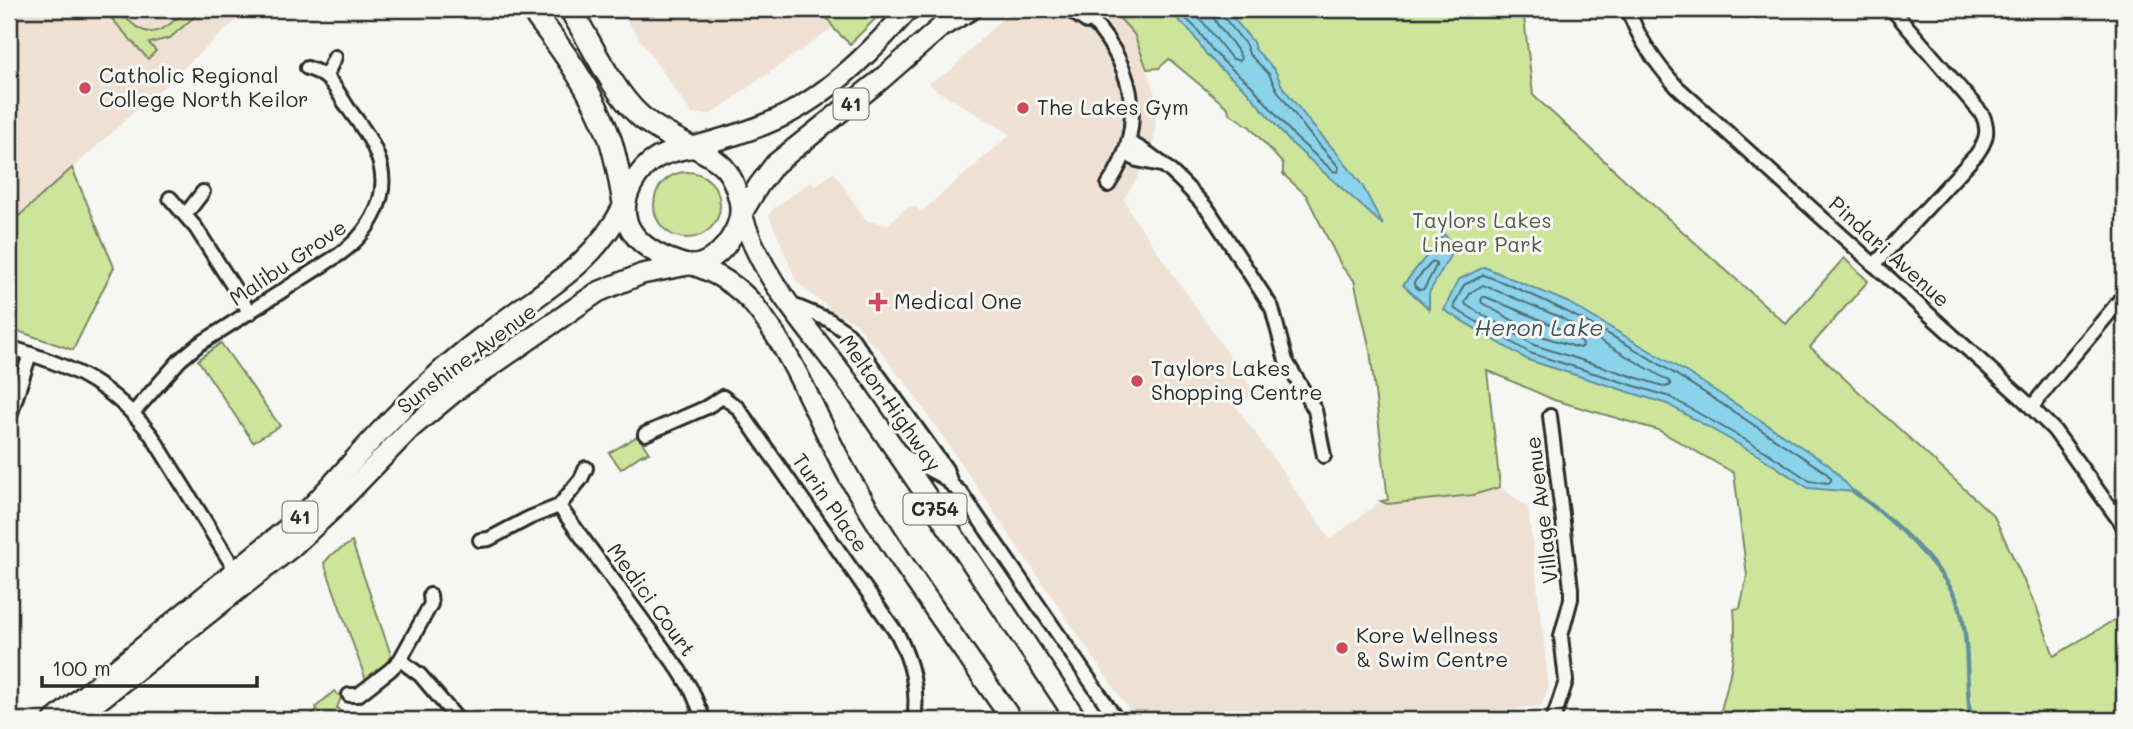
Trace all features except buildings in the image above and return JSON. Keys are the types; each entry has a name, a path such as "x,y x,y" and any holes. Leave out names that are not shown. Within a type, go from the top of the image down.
{"highway":[{"path":"531,9 568,58 596,107 613,151 624,204"},
{"path":"570,9 615,86 632,108 651,125 692,147"}],"main road":[{"name":"41","path":"624,204 636,178 648,163 663,154 744,132 798,108 860,60 909,9"},
{"name":"41","path":"690,265 703,263 722,250 759,185 775,164 878,82 940,27 972,9"},
{"path":"692,147 719,161 729,172 736,186 742,214"},
{"path":"624,204 627,220 638,241 653,252 690,265"},
{"name":"Sunshine Avenue","path":"74,720 241,578 321,498 388,422 443,370 489,331 561,280 587,258 601,243 624,204"},
{"name":"Melton Highway","path":"742,214 759,259 788,303 833,360 1077,720"},
{"name":"Sunshine Avenue","path":"54,720 241,578 313,528 395,444 458,389 598,292 642,274 690,265"},
{"name":"C754","path":"690,265 712,272 736,286 761,314 875,520 1012,720"}],"street":[{"path":"1068,9 1101,33"},
{"path":"1081,9 1121,62 1131,90 1132,121 1127,148 1108,185"},
{"name":"Pindari Avenue","path":"1628,9 1645,46 1669,78 2027,403 2071,451 2124,527"},
{"path":"1874,265 1982,147 1987,133 1982,114 1892,9"},
{"path":"307,68 326,76 335,57"},
{"name":"Malibu Grove","path":"133,412 180,360 198,345 351,246 367,229 377,209 382,186 377,155 365,132 326,76"},
{"path":"1127,148 1137,160 1162,165 1188,187 1209,211 1267,298 1276,320 1286,361 1315,410 1324,456"},
{"path":"186,214 203,192"},
{"path":"170,198 186,214 250,313"},
{"path":"2027,403 2091,337 2124,295"},
{"path":"788,303 829,320 849,334 946,469 951,483"},
{"path":"9,347 77,371 133,412 152,436 241,578"},
{"path":"9,419 30,354"},
{"name":"Turin Place","path":"645,434 705,408 723,397 738,408 898,635 913,672 914,720"},
{"name":"Village Avenue","path":"1550,416 1571,588 1571,599 1561,636 1566,681 1553,720"},
{"path":"895,450 951,483 966,500 1117,720"},
{"path":"480,540 493,537 559,506 578,483 586,468"},
{"name":"Medici Court","path":"559,506 679,670 692,691 704,720"},
{"path":"349,695 358,695 400,660 431,604 430,595"},
{"path":"400,660 420,675 458,720"}],"shaded area":[{"name":"Catholic Regional College North Keilor","path":"9,9 249,9 9,225"},
{"path":"619,9 885,9 850,44 834,27 711,114 692,114"},
{"path":"1020,9 1111,9 1134,34 1154,91 1156,115 1154,140 1140,173 1124,199 1128,209 1255,393 1236,406 1330,539 1381,501 1387,504 1473,495 1500,487 1528,507 1549,688 1541,706 1458,720 1136,720 902,377 900,378 878,347 868,340 857,323 832,311 797,282 769,216 773,209 811,181 815,186 834,172 865,219 887,225 907,207 916,207 921,212 1011,134 928,83 950,71 994,26"}],"green space":[{"path":"103,9 117,9 137,27 152,32 168,25 188,9 203,9 170,38 149,43 156,51 148,59"},
{"path":"821,9 885,9 850,44 836,31"},
{"name":"Taylors Lakes Linear Park","path":"1111,9 1523,9 1533,95 1786,324 1844,258 1868,281 1810,347 1994,516 2037,609 2054,656 2124,614 2124,720 1718,720 1732,665 1734,609 1740,608 1747,576 1734,473 1658,430 1554,400 1487,370 1500,487 1473,495 1387,504 1381,501 1388,500 1370,350 1354,280 1342,267 1306,195 1283,174 1283,164 1250,127 1229,113 1228,108 1169,59 1159,68 1147,69 1134,34"},
{"path":"72,168 114,267 73,350 9,328 9,225"},
{"path":"680,172 694,172 706,177 715,186 720,205 718,218 711,229 694,238 680,238 668,233 659,224 654,212 654,198 659,186 668,177"},
{"path":"221,343 280,426 253,442 198,360"},
{"path":"638,436 649,453 641,455 621,469 609,453"},
{"path":"352,542 392,658 366,680 324,563 331,555"},
{"path":"334,691 341,697 337,708 349,720 304,720 317,710 316,707"}],"water":[{"path":"1167,9 1226,9 1253,42 1255,49 1275,70 1282,86 1362,185 1383,225 1290,142 1246,90 1207,55 1191,32"},
{"path":"1444,234 1457,249 1452,252 1429,293 1429,309 1403,285"},
{"name":"Heron Lake","path":"1484,267 1567,302 1691,375 1829,465 1854,492 1808,488 1761,457 1667,404 1528,360 1444,310 1458,280"}],"waterway":[{"path":"1854,492 1884,515 1916,546 1932,563 1955,596 1964,626 1971,720"}],"place":[{"name":"Catholic Regional College North Keilor","path":"85,88"},
{"name":"The Lakes Gym","path":"1023,108"},
{"name":"Medical One","path":"878,302"},
{"name":"Taylors Lakes Shopping Centre","path":"1137,381"},
{"name":"Kore Wellness & Swim Centre","path":"1342,648"}]}
